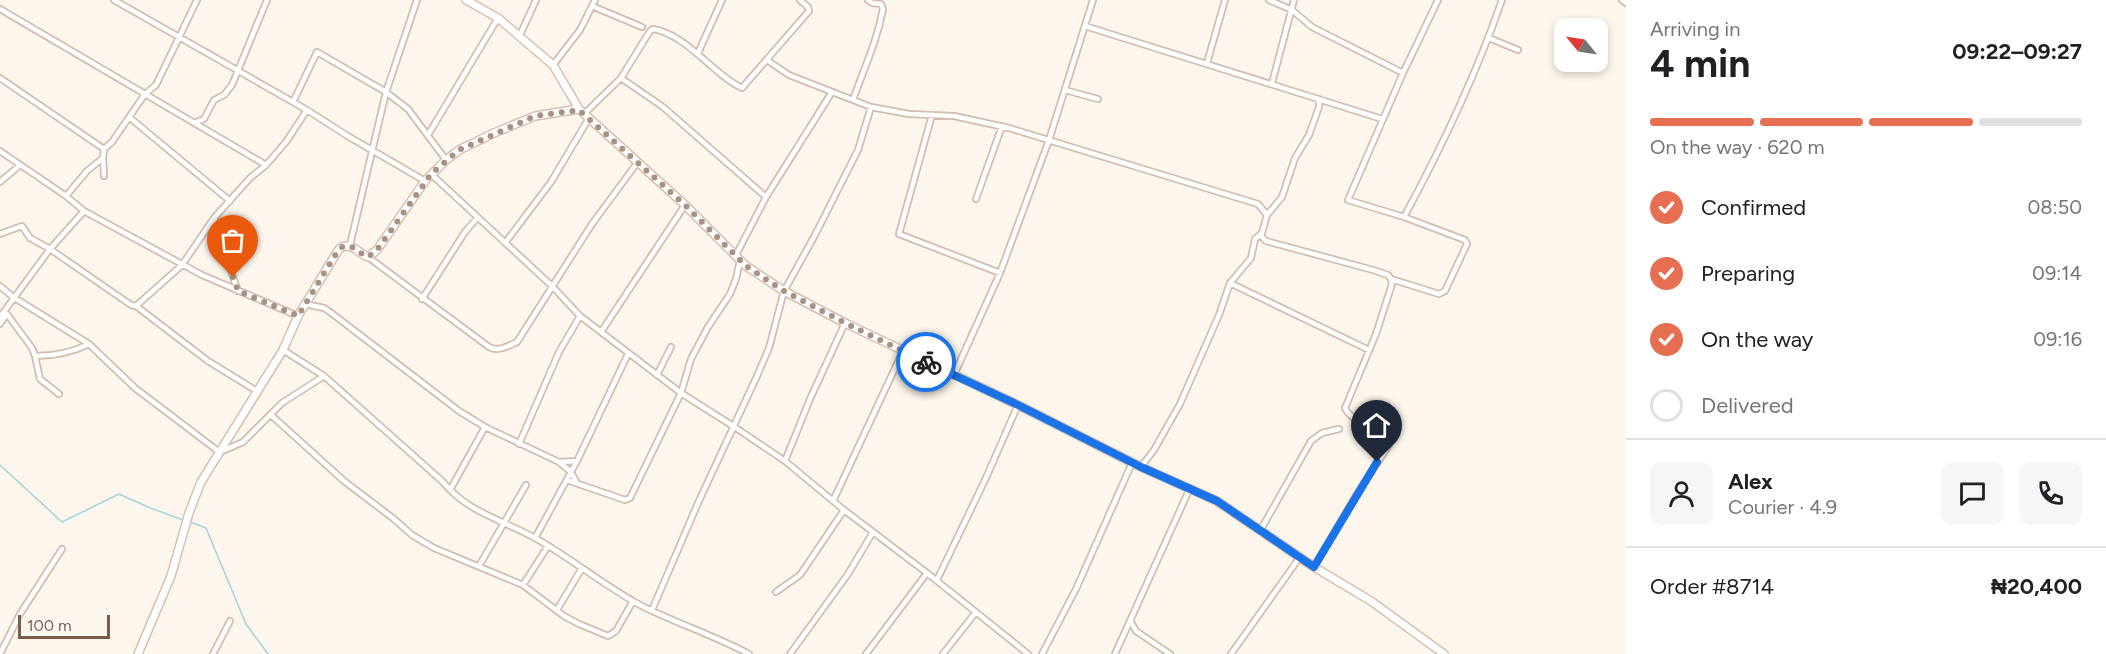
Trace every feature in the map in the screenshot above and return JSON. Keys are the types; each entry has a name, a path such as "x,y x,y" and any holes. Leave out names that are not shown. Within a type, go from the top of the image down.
{"street":[{"path":"114,0 307,110 425,182"},
{"path":"126,7 129,0"},
{"path":"104,176 104,149 112,142 145,94 156,85 197,0"},
{"path":"194,123 204,119 214,100 224,95 232,85 267,0"},
{"path":"350,245 386,92 417,0"},
{"path":"520,35 536,0"},
{"path":"553,64 580,30 595,0"},
{"path":"698,53 722,0"},
{"path":"505,243 551,182 584,114 621,78 650,31 654,29 673,37 698,53 742,88 809,11 800,0"},
{"path":"853,100 865,63 873,50 883,9 880,4 868,0"},
{"path":"954,375 1000,273 1049,141 1094,0"},
{"path":"1207,63 1225,0"},
{"path":"1269,0 1292,10 1312,27 1402,73"},
{"path":"1272,84 1294,0"},
{"path":"1319,99 1319,107 1309,135 1295,158 1282,197 1267,214 1261,236 1266,241 1373,270 1391,279 1442,294 1467,244 1462,239 1404,217 1348,200 1402,73 1438,0"},
{"path":"1404,217 1458,112 1502,0"},
{"path":"1622,0 1626,3"},
{"path":"470,1 498,18 553,64 584,114 685,205 738,257 784,291 1132,463 1217,501 1314,567 1371,602 1444,654"},
{"path":"592,6 642,27"},
{"path":"0,9 266,165"},
{"path":"428,135 498,18"},
{"path":"1085,26 1382,119"},
{"path":"1489,38 1518,50"},
{"path":"293,102 317,52 386,92 408,109 446,160"},
{"path":"767,60 789,75 871,106 909,114 954,116 1002,126 1258,204 1267,214"},
{"path":"0,78 104,149"},
{"path":"621,78 663,107 766,197"},
{"path":"1065,90 1098,99"},
{"path":"567,480 625,500 630,498 681,393 692,359 708,327 730,294 738,257 766,197 832,92"},
{"path":"652,610 769,348 784,291 815,236 858,150 871,106"},
{"path":"136,306 182,265 214,218 286,142 307,110"},
{"path":"368,257 377,250 431,174 459,150 535,116 584,114"},
{"path":"932,115 899,234 1000,273"},
{"path":"129,117 230,201"},
{"path":"976,199 1002,126"},
{"path":"0,151 84,211 182,265 298,316"},
{"path":"66,196 87,171 103,159"},
{"path":"138,654 171,576 189,513 201,482 217,452 283,350 298,316 339,249 344,245 350,245 494,350 517,342 592,224 637,163"},
{"path":"0,182 20,165"},
{"path":"431,174 552,286 580,316 681,393 785,461 832,501 937,580 1028,654"},
{"path":"601,332 685,205"},
{"path":"0,317 50,249 84,211"},
{"path":"214,218 238,291"},
{"path":"422,299 465,232 477,218"},
{"path":"0,234 22,226 30,238 50,249 131,305 136,306 208,361 257,391"},
{"path":"1141,467 1154,450 1180,404 1219,315 1230,283 1251,258 1256,239 1262,233"},
{"path":"1314,567 1389,445 1386,438 1353,418 1345,408 1369,350 1392,284 1391,279"},
{"path":"1230,283 1369,350"},
{"path":"0,286 13,297 89,344 135,388 217,452"},
{"path":"305,304 324,308 330,312 459,411 485,427 559,462 571,472 577,483"},
{"path":"0,323 7,314 32,348 40,379 59,394"},
{"path":"519,444 559,352 580,316"},
{"path":"785,461 814,389 845,323"},
{"path":"35,356 55,356 75,351 89,344"},
{"path":"657,375 672,348"},
{"path":"283,350 324,376 476,511 535,538 633,601 749,654"},
{"path":"832,501 903,351"},
{"path":"535,538 577,461 628,354"},
{"path":"217,452 243,442 289,398 324,376"},
{"path":"937,580 1018,405"},
{"path":"271,415 344,480 412,535 435,548 523,585 579,624 608,636 616,631 633,601"},
{"path":"450,490 485,427"},
{"path":"1260,531 1311,441 1322,434 1339,429"},
{"path":"559,462 577,461"},
{"path":"1042,654 1076,589 1132,463"},
{"path":"479,566 526,485"},
{"path":"1115,654 1190,488"},
{"path":"776,592 800,575 844,510"},
{"path":"790,654 848,574 873,532"},
{"path":"523,585 548,546"},
{"path":"0,654 20,614 62,549"},
{"path":"1231,654 1299,557"},
{"path":"556,610 582,568"},
{"path":"866,654 927,573"},
{"path":"943,654 976,612"},
{"path":"213,654 230,621"},
{"path":"1131,622 1136,631 1170,654"},
{"path":"1127,630 1136,631"}],"waterway":[{"path":"0,465 62,522 119,494 183,520"},
{"path":"190,522 206,528 246,624 268,654"}],"way so far":[{"path":"233,277 238,291 298,316 339,249 344,245 350,245 368,257 377,250 431,174 459,150 535,116 579,110 685,205 746,266 784,291 926,362"}],"route":[{"path":"926,362 1141,467 1217,501 1314,567 1377,462"}]}
